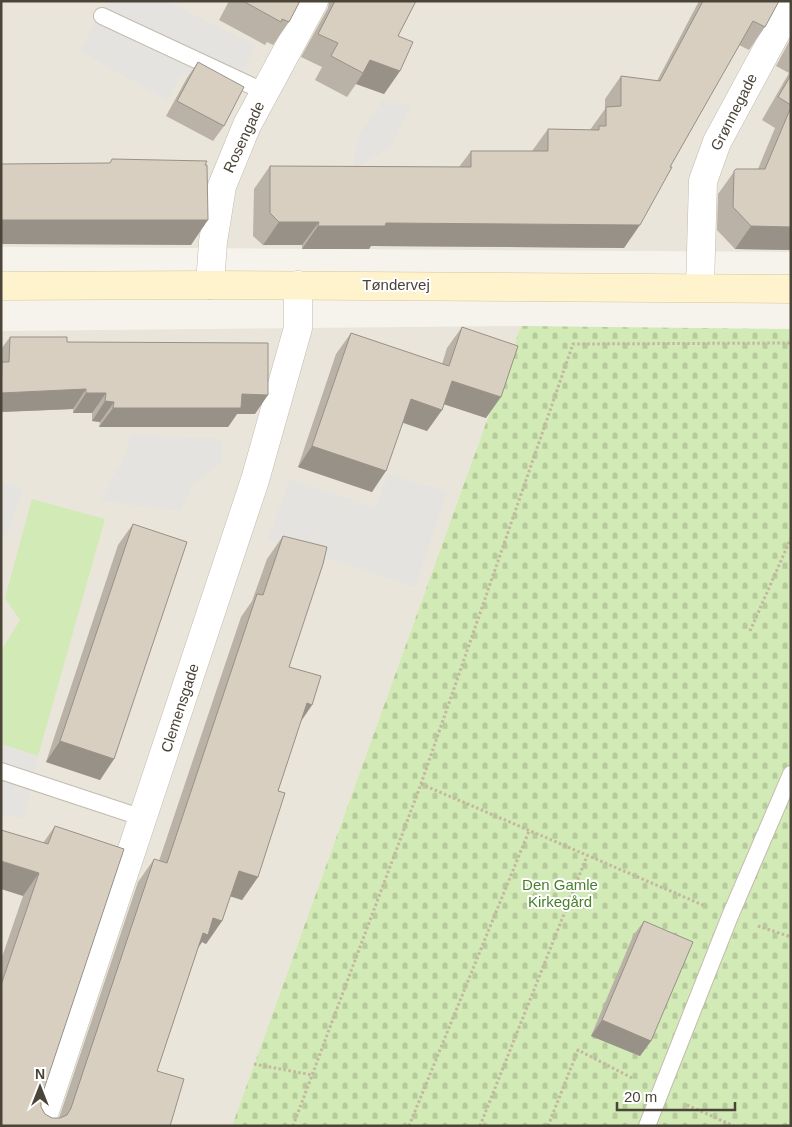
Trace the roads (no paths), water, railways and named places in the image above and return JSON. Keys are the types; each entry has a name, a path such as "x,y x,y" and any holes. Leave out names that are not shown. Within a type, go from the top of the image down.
{"main road":[{"name":"Tøndervej","path":"1,286 210,284 791,288"}],"street":[{"name":"Rosengade","path":"210,284 213,242 222,186 247,125 314,1"},
{"name":"Grønnegade","path":"700,287 703,181 717,142 791,5"},
{"name":"Clemensgade","path":"40,1126 255,480 298,328 298,285"}],"lane":[{"path":"102,16 265,92"},
{"path":"1,771 143,818"},
{"path":"647,1126 730,916 791,774"}],"park label":[{"name":"Den Gamle Kirkegård","path":"560,894"}]}
